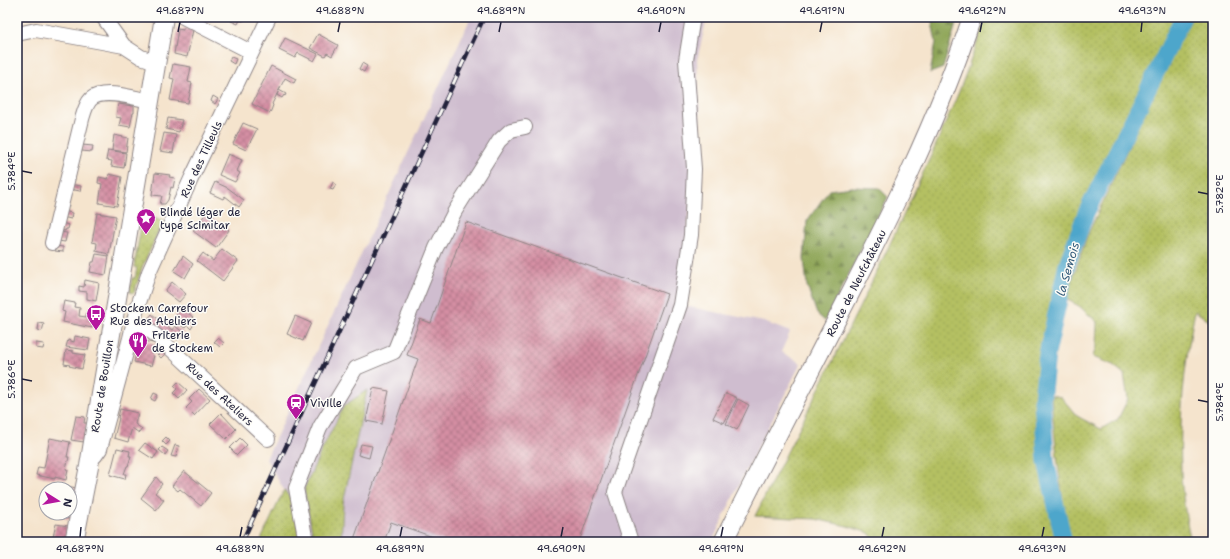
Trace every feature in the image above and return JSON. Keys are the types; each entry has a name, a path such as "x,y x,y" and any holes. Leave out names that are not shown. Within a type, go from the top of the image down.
{"main road":[{"name":"Route de Bouillon","path":"74,542 89,466 164,17"},
{"name":"Route de Neufchâteau","path":"723,542 893,209 923,146 961,51 972,17"}],"street":[{"path":"103,17 124,46 141,57 156,62"},
{"path":"183,17 252,52"},
{"name":"Rue des Tilleuls","path":"89,466 100,449 134,317 152,265 269,17"},
{"path":"631,542 615,492 680,305 691,235 694,170 686,60 693,17"},
{"path":"17,34 36,30 124,46"},
{"path":"52,243 82,119 85,108 90,99 98,94 107,93 150,101"},
{"path":"306,542 296,488 320,427 356,368 394,352 436,248 455,211 499,141 511,130 525,127"},
{"path":"114,317 134,317"},
{"name":"Rue des Ateliers","path":"134,317 158,337 268,439"}],"shaded area":[{"path":"471,17 707,17 697,60 700,118 680,305 764,322 790,332 781,352 801,363 743,476 712,542 301,542 292,499 284,490 266,459"}],"green space":[{"path":"931,17 958,17 943,68 930,73 936,42"},
{"path":"986,17 1177,17 1079,210 1060,262 1041,352 1035,401 1039,461 1058,542 876,542 869,533 847,526 815,519 755,516 860,306 935,147 958,94"},
{"path":"1192,17 1213,17 1213,324 1195,311 1185,371 1181,432 1181,472 1184,507 1191,542 1069,542 1058,469 1051,395 1061,397 1077,416 1101,429 1118,419 1128,399 1124,374 1113,365 1093,357 1096,346 1097,322 1079,306 1066,299 1087,236 1139,124"},
{"path":"852,187 879,188 888,197 825,321 817,314 807,286 804,258 807,221 829,190"},
{"path":"143,215 163,221 142,268 134,293 130,292 132,278 135,278 137,268 134,267"},
{"path":"367,390 343,504 341,542 314,542 304,489 344,406"},
{"path":"284,490 292,499 301,542 260,542"}],"building":[{"path":"137,17 153,17 152,21"},
{"path":"233,17 245,17 243,21 240,20 238,24 231,21"},
{"path":"183,28 193,30 187,57 174,54 178,29 183,30"},
{"path":"318,34 338,45 332,56 327,53 325,56 310,48"},
{"path":"285,38 318,54 314,61 298,53 295,58 279,50"},
{"path":"231,57 236,59 234,64 229,61"},
{"path":"362,63 367,66 364,72 359,69"},
{"path":"173,64 191,67 188,82 192,83 188,103 170,100 174,79 170,78"},
{"path":"271,66 296,79 294,83 285,78 272,104 270,113 252,104"},
{"path":"279,90 286,94 282,98 277,95"},
{"path":"213,96 218,99 215,104 211,101"},
{"path":"118,104 134,106 134,113 130,127 119,125 121,118 116,117"},
{"path":"168,118 182,120 179,132 166,129"},
{"path":"243,123 257,129 246,150 233,144"},
{"path":"164,133 176,135 173,153 160,151"},
{"path":"114,135 128,138 126,152 112,150"},
{"path":"82,145 93,146 92,152 82,151"},
{"path":"108,150 126,153 124,168 111,166 112,161 106,160"},
{"path":"228,154 242,160 237,171 240,173 235,182 219,175"},
{"path":"155,173 170,175 169,177 175,178 173,188 171,187 168,200 165,204 160,204 162,196 152,195"},
{"path":"109,174 122,177 117,206 99,203 102,184 98,183 99,177 108,179"},
{"path":"215,182 228,188 244,200 239,207 225,196 223,199 210,193"},
{"path":"333,182 336,184 333,190 330,189"},
{"path":"69,184 81,186 80,191 69,189"},
{"path":"63,211 72,213 71,219 62,217"},
{"path":"97,213 116,216 109,254 96,251 97,243 92,242"},
{"path":"206,213 229,230 216,248 193,231"},
{"path":"466,222 667,294 579,542 447,542 391,522 384,542 353,542 418,359 407,355 420,319 431,323"},
{"path":"61,223 69,225 68,229 65,231 60,230"},
{"path":"59,232 67,233 65,242 58,241"},
{"path":"56,246 63,247 63,252 55,251"},
{"path":"222,249 238,261 223,281 197,261 203,253 213,261"},
{"path":"96,254 109,256 106,275 90,272 92,262 94,262"},
{"path":"183,256 193,264 185,278 174,271"},
{"path":"85,280 99,283 96,301 87,299 87,292 79,291 79,286 84,287"},
{"path":"172,282 186,294 179,302 165,291"},
{"path":"64,301 75,303 74,307 80,308 79,316 86,317 87,311 95,312 92,328 63,322 65,312 62,311"},
{"path":"182,308 193,317 190,321 194,324 191,329 187,325 185,328 179,324 181,321 175,317"},
{"path":"152,314 162,322 165,319 171,324 168,327 172,330 175,326 184,333 178,340 170,333 168,336 147,320"},
{"path":"295,316 311,323 303,341 287,334"},
{"path":"39,323 44,324 42,331 38,330"},
{"path":"75,336 90,339 88,350 66,347 68,340 74,342"},
{"path":"218,338 224,343 220,347 214,342"},
{"path":"139,341 160,345 167,352 161,358 153,352 152,356 154,356 151,366 134,362"},
{"path":"36,343 44,344 43,349 36,348"},
{"path":"66,350 85,355 82,369 64,364"},
{"path":"178,382 187,390 179,399 173,393 177,389 174,386"},
{"path":"373,388 389,391 382,424 366,421"},
{"path":"199,389 210,399 194,416 186,408 192,402 189,399"},
{"path":"154,393 158,395 155,401 151,399"},
{"path":"726,393 737,398 724,423 713,418"},
{"path":"738,399 749,405 737,430 726,424"},
{"path":"120,409 138,413 135,424 142,429 139,433 132,428 128,442 114,438"},
{"path":"221,413 236,429 226,439 210,424"},
{"path":"76,416 85,417 84,423 87,423 84,442 71,440"},
{"path":"166,437 170,441 166,445 162,441"},
{"path":"50,438 70,442 67,457 69,457 66,469 68,470 66,480 36,475 38,467 44,468"},
{"path":"240,438 247,445 237,455 230,448"},
{"path":"145,443 158,452 153,459 139,450"},
{"path":"361,444 372,446 369,458 358,455"},
{"path":"175,445 179,446 176,457 171,456"},
{"path":"162,447 168,451 165,455 159,450"},
{"path":"117,448 130,451 129,456 131,456 124,474 126,474 125,479 110,475"},
{"path":"184,471 211,493 201,506 180,489 178,491 172,486"},
{"path":"156,477 162,484 155,493 164,500 156,510 141,498"},
{"path":"56,524 68,526 65,542 37,542 38,538 52,541"}],"waterway":[{"name":"la Semois","path":"1064,542 1046,461 1042,400 1047,354 1067,264 1086,213 1183,17"}],"railway":[{"path":"242,542 484,17"}],"place":[{"name":"Blindé léger de type Scimitar","path":"146,235"},
{"name":"Stockem Carrefour Rue des Ateliers","path":"96,331"},
{"name":"Friterie de Stockem","path":"138,358"},
{"name":"Viville","path":"296,420"}]}
